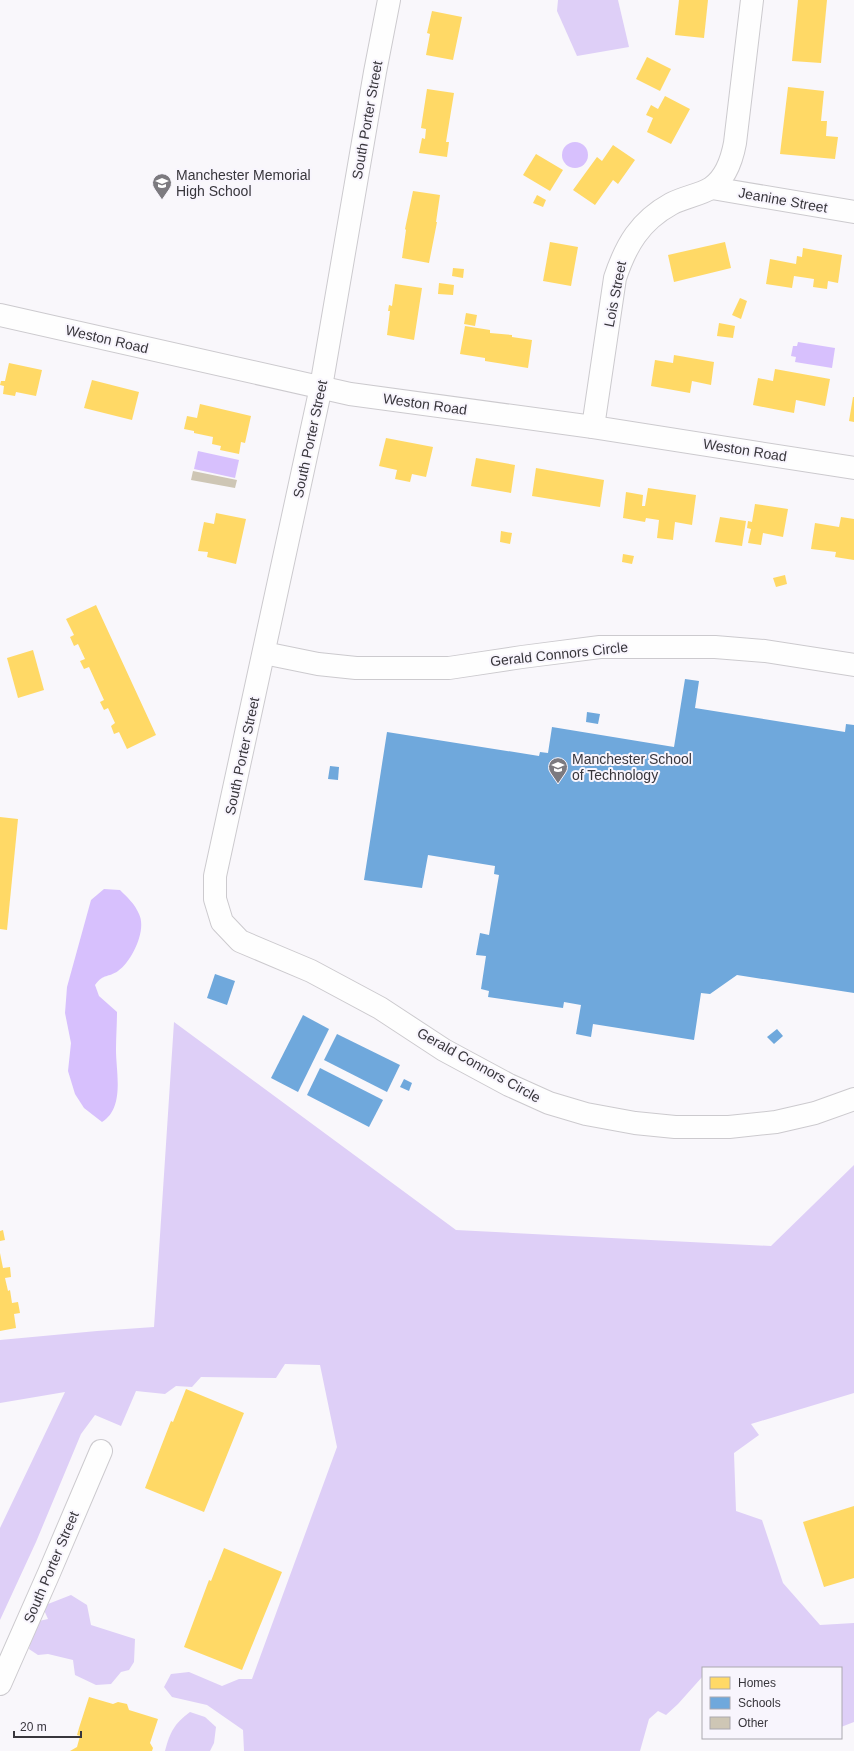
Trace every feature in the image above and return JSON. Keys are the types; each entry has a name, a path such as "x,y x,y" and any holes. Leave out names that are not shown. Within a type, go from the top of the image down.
{"street":[{"name":"South Porter Street","path":"216,876 321,387 375,72 389,0"},
{"name":"Lois Street","path":"593,427 615,278 623,255 634,236 650,219 671,204 712,188 723,175 732,160 752,0"},
{"name":"Jeanine Street","path":"712,188 854,212"},
{"name":"Weston Road","path":"0,315 350,394 593,427 854,468"},
{"name":"Gerald Connors Circle","path":"264,653 318,664 349,667 449,668 600,647 708,647 765,651 854,666"},
{"name":"Gerald Connors Circle","path":"216,876 215,899 222,922 240,941 311,971 380,1008 444,1050 509,1085 549,1103 586,1114 635,1123 675,1127 729,1127 776,1122 815,1112 854,1099"},
{"name":"South Porter Street","path":"0,1684 101,1450"}],"shaded area":[{"path":"558,0 618,0 629,47 577,56 557,11"},
{"path":"575,142 584,146 588,155 584,164 575,168 566,164 562,155 566,146"},
{"path":"798,342 835,348 832,368 795,362 796,357 791,356 793,346 797,346"},
{"path":"198,451 239,460 235,478 194,469"},
{"path":"104,889 120,890 128,898 139,914 141,928 137,945 128,960 118,971 104,977 95,985 99,996 117,1012 117,1099 109,1116 102,1122 84,1108 75,1094 68,1071 71,1043 65,1013 67,987 91,900"},
{"path":"174,1022 456,1230 771,1246 854,1165 854,1393 751,1424 759,1435 734,1453 736,1511 762,1520 783,1583 820,1625 854,1623 854,1722 842,1727 842,1667 702,1667 702,1677 678,1704 666,1715 658,1711 649,1719 640,1751 244,1751 243,1730 207,1705 172,1697 164,1687 171,1674 189,1672 222,1686 239,1679 252,1679 337,1447 320,1365 285,1364 276,1378 201,1377 192,1387 176,1386 165,1394 136,1391 121,1426 95,1415 81,1434 36,1542 0,1620 0,1528 65,1392 0,1403 0,1340 154,1327"},
{"path":"71,1595 87,1605 91,1625 135,1639 134,1662 129,1670 121,1672 111,1684 96,1685 75,1675 73,1660 48,1654 38,1655 29,1649 32,1635 39,1621 48,1619 44,1610 48,1604"},
{"path":"190,1712 205,1717 216,1727 214,1743 210,1751 165,1751 173,1729 180,1720"}],"building: Homes":[{"path":"679,0 708,0 704,38 675,35"},
{"path":"798,0 827,0 821,63 792,61"},
{"path":"432,11 462,17 453,60 426,55 430,34 427,33"},
{"path":"647,57 671,69 660,91 636,79"},
{"path":"788,87 824,91 821,121 827,121 826,136 838,137 835,159 780,154"},
{"path":"427,89 454,93 446,142 449,142 447,157 419,153 422,138 425,139 426,129 421,128"},
{"path":"665,96 690,109 671,144 647,132 653,118 646,115 651,105 658,109"},
{"path":"613,145 635,160 618,184 613,180 595,205 573,190 597,157 602,161"},
{"path":"536,154 563,170 550,191 523,175"},
{"path":"413,191 440,195 437,222 429,263 402,258 405,229"},
{"path":"537,195 546,200 543,207 533,203"},
{"path":"550,242 578,247 571,286 543,281"},
{"path":"725,242 731,268 674,282 668,255"},
{"path":"803,248 842,255 838,283 828,281 827,289 813,287 814,279 794,276 792,288 766,284 770,259 796,264 797,256 802,257"},
{"path":"453,268 464,269 463,278 452,276"},
{"path":"439,283 454,285 453,295 438,294"},
{"path":"395,284 422,288 414,340 387,335 390,311 388,311 389,305 392,306"},
{"path":"740,298 747,301 741,319 732,315"},
{"path":"466,313 477,315 475,326 464,324"},
{"path":"719,323 735,326 733,338 717,336"},
{"path":"465,326 490,330 490,333 512,335 512,337 532,340 528,368 485,361 485,358 460,354"},
{"path":"674,355 714,362 711,385 692,381 690,393 651,386 655,360 673,363"},
{"path":"9,363 42,370 36,396 16,392 15,396 3,394 4,386 0,385 1,381 5,381"},
{"path":"775,369 830,379 825,406 796,400 794,413 753,405 758,378 773,381"},
{"path":"92,380 139,392 132,420 84,408"},
{"path":"854,397 854,422 849,421"},
{"path":"200,404 251,416 245,443 241,442 239,454 220,450 221,446 212,444 213,437 184,429 187,416 197,418"},
{"path":"386,438 433,447 426,477 412,474 410,482 395,479 397,470 379,466"},
{"path":"476,458 515,465 511,493 471,486"},
{"path":"536,468 604,480 600,507 532,496"},
{"path":"648,488 696,495 692,525 675,522 673,540 657,538 659,520 646,518 645,522 623,518 626,492 643,495 642,506 645,506"},
{"path":"755,504 788,509 783,537 763,533 761,545 748,543 751,529 747,528 748,521 752,522"},
{"path":"216,513 246,519 236,564 207,557 208,552 198,551 204,522 214,524"},
{"path":"720,517 746,521 742,546 715,542"},
{"path":"841,517 854,519 854,560 835,557 836,552 811,549 815,523 839,527"},
{"path":"501,531 512,533 510,544 500,542"},
{"path":"623,554 634,556 632,564 622,562"},
{"path":"785,575 787,584 776,587 773,578"},
{"path":"96,605 156,735 127,749 119,732 114,734 111,726 115,723 108,708 104,710 100,702 104,700 89,667 84,669 80,661 85,659 78,644 74,646 70,637 74,635 66,619"},
{"path":"33,650 44,690 18,698 7,658"},
{"path":"0,817 18,819 7,930 0,929"},
{"path":"3,1230 5,1240 0,1241 0,1231"},
{"path":"0,1253 3,1268 10,1267 11,1277 5,1278 8,1291 10,1290 12,1303 18,1302 20,1313 14,1314 16,1328 0,1331"},
{"path":"186,1389 244,1413 204,1512 145,1488 171,1421 173,1422"},
{"path":"854,1506 854,1578 824,1587 803,1522"},
{"path":"224,1548 282,1572 242,1670 184,1647 209,1580 211,1581"},
{"path":"89,1697 113,1704 118,1702 127,1704 129,1710 158,1719 150,1743 153,1748 152,1751 70,1751 77,1747 80,1736 77,1735"}],"building: Schools":[{"path":"685,679 699,681 695,708 845,732 846,724 854,725 854,993 737,975 710,994 701,993 694,1040 593,1024 591,1037 576,1034 581,1005 564,1002 563,1008 488,997 489,991 481,989 486,956 476,955 480,933 489,935 499,875 494,874 495,866 428,855 422,888 364,880 387,732 539,756 540,752 548,753 552,727 674,747"},
{"path":"587,712 600,714 598,724 586,722"},
{"path":"330,766 339,767 338,780 328,779"},
{"path":"215,974 235,981 227,1005 207,998"},
{"path":"303,1015 329,1029 298,1092 271,1078"},
{"path":"777,1029 783,1036 774,1044 767,1037"},
{"path":"337,1034 400,1065 387,1092 324,1060"},
{"path":"320,1068 383,1100 369,1127 307,1095"},
{"path":"404,1079 412,1083 409,1091 400,1087"}],"building: Other":[{"path":"193,471 237,480 235,488 191,480"}],"place":[{"name":"Manchester Memorial High School","path":"162,200"},
{"name":"Manchester School of Technology","path":"558,784"}]}
